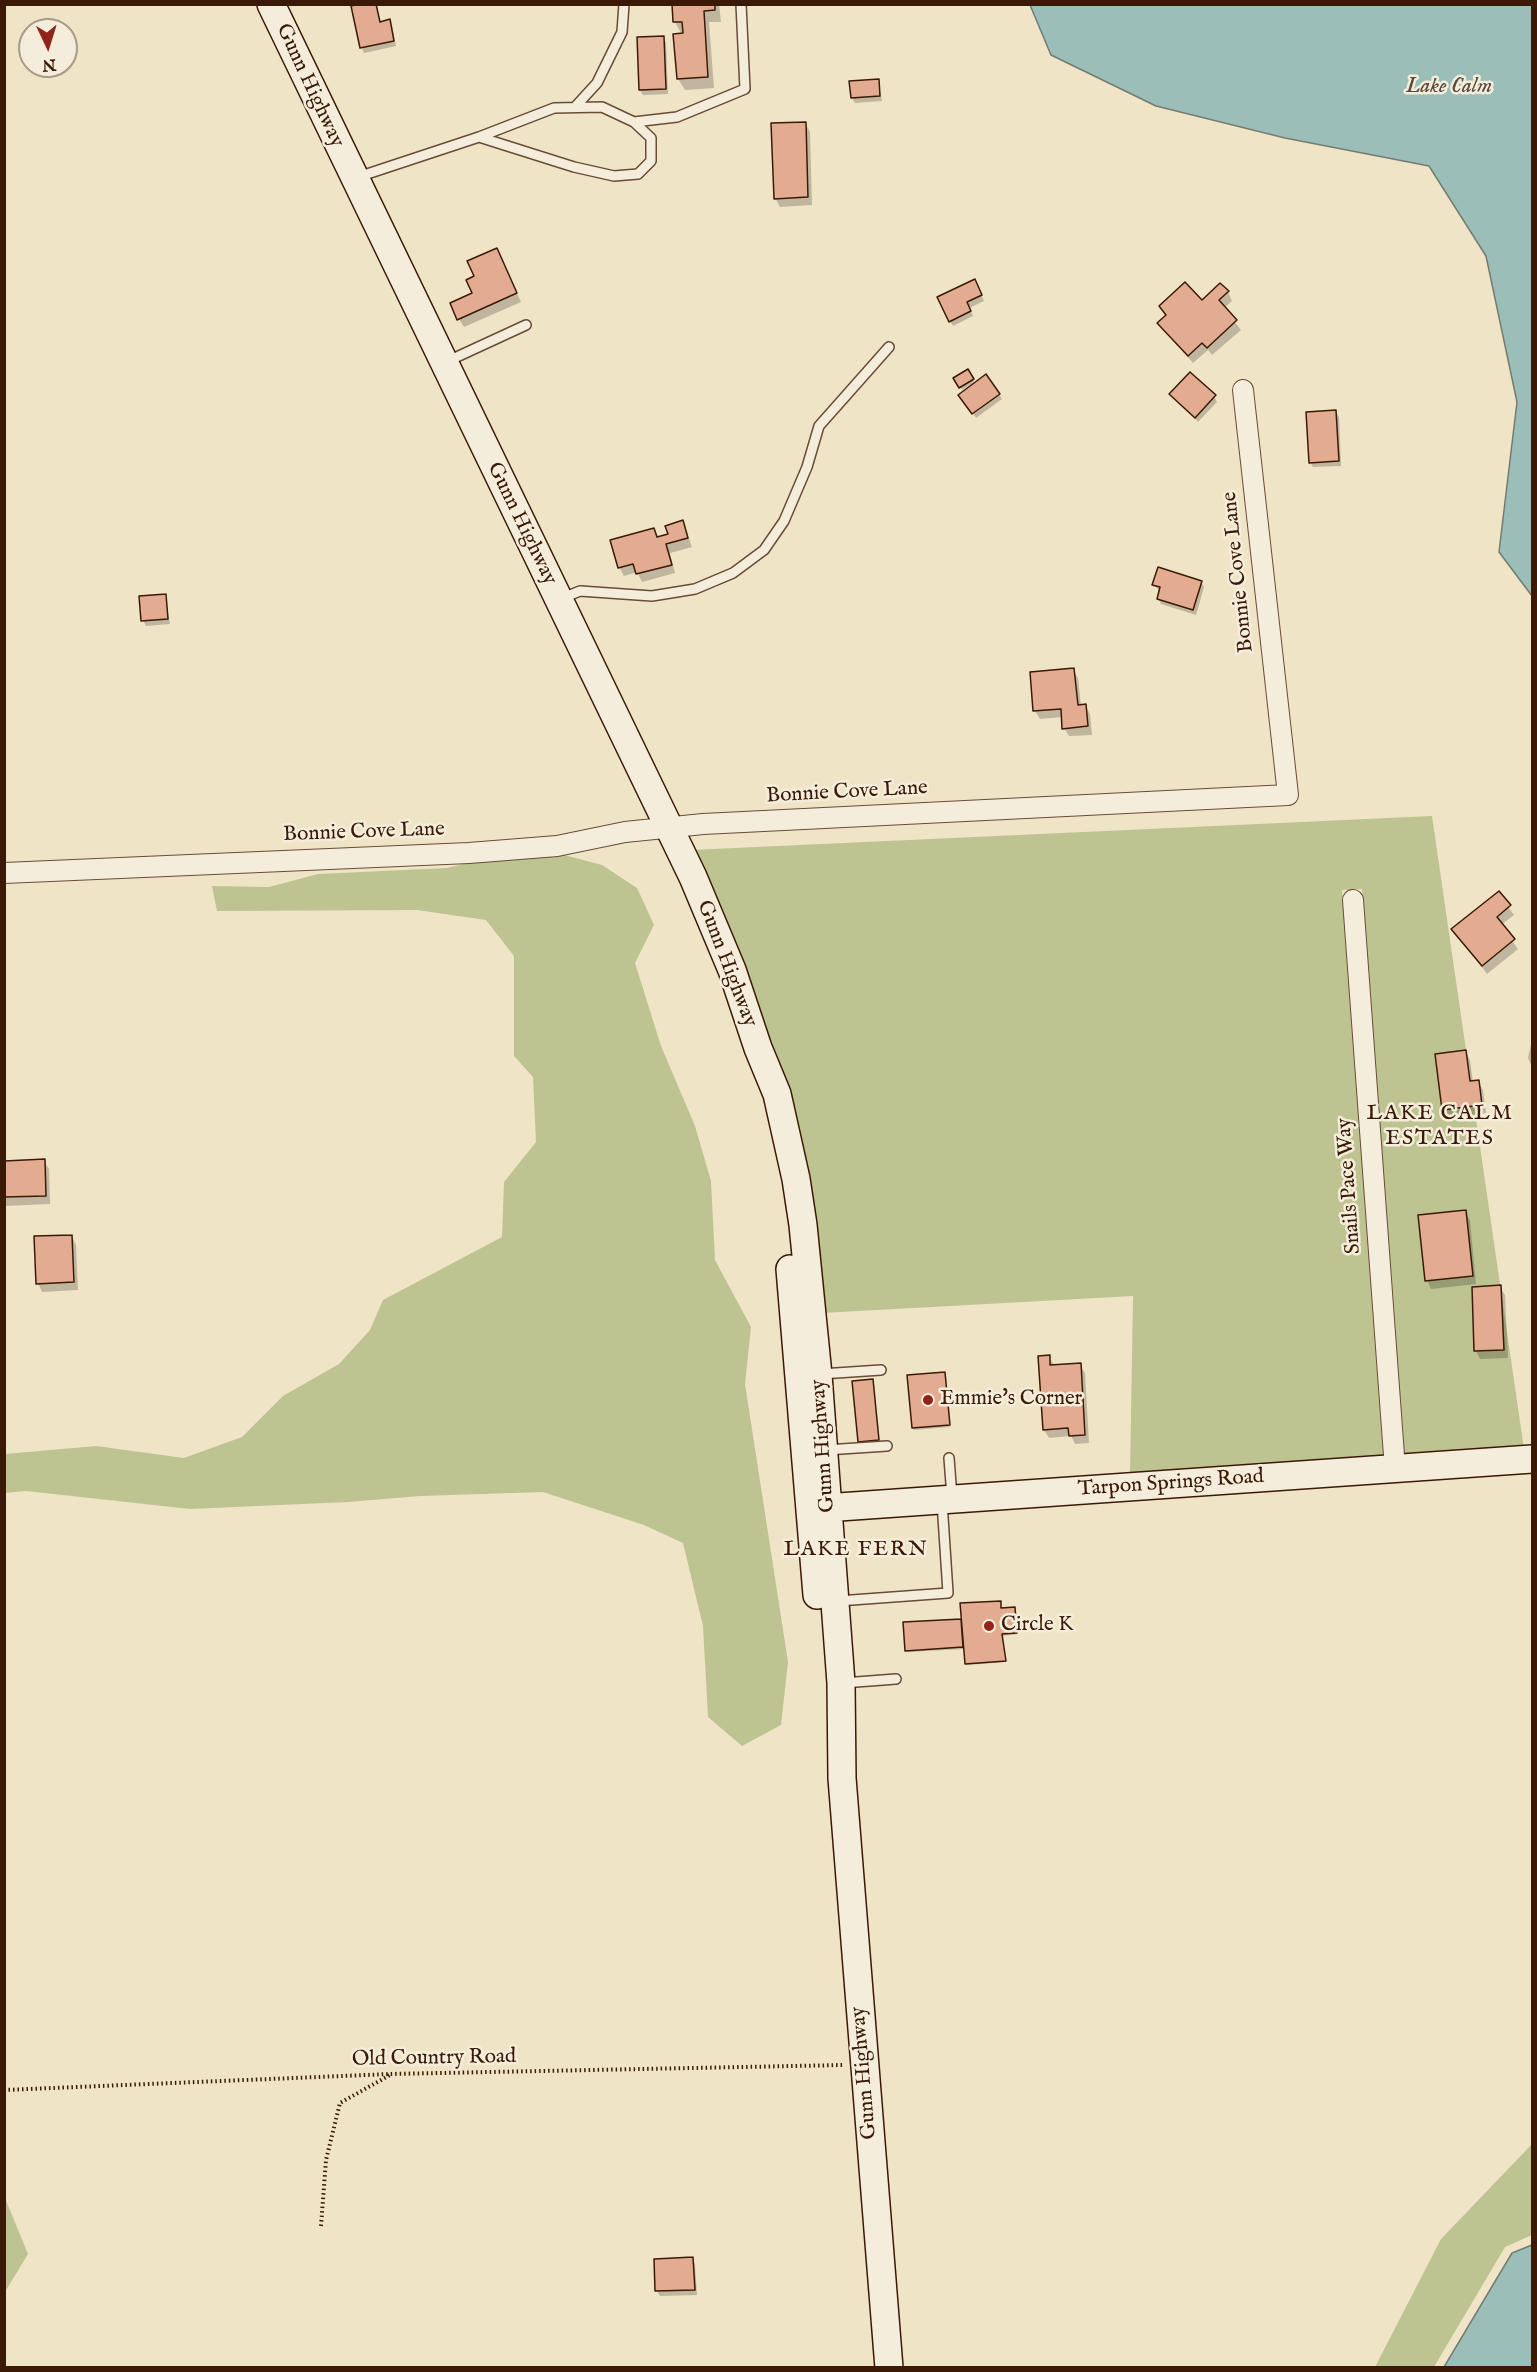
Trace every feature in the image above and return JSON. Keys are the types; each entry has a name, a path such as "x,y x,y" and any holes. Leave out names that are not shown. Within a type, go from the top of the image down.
{"main road":[{"name":"Gunn Highway","path":"271,4 353,179 669,827 732,970 758,1048 777,1094 796,1179 818,1375 824,1450 819,1508 827,1684 842,1778"},
{"name":"Gunn Highway","path":"758,1048 777,1163 819,1508 835,1602 841,1683 842,1778 889,2367"},
{"name":"Tarpon Springs Road","path":"819,1508 1533,1459"}],"street":[{"name":"Bonnie Cove Lane","path":"4,873 469,853 557,846 669,827 1288,795 1243,390"},
{"name":"Snails Pace Way","path":"1353,900 1395,1469"}],"lane":[{"path":"575,107 597,83 622,32 624,4"},
{"path":"634,122 677,117 745,89 741,4"},
{"path":"353,179 479,137 554,108 602,107 634,122 651,138 651,161 638,174 614,176 574,167 479,137"},
{"path":"443,364 526,325"},
{"path":"558,600 580,591 652,596 695,589 733,573 764,550 784,522 807,467 819,426 889,347"},
{"path":"818,1375 881,1370"},
{"path":"824,1450 887,1446"},
{"path":"835,1602 948,1593 949,1458"},
{"path":"841,1683 896,1679"}],"path":[{"name":"Old Country Road","path":"4,2090 390,2074 820,2067 864,2062"},
{"path":"321,2226 326,2160 340,2103 390,2074"}],"green space":[{"path":"1432,816 1524,1449 1404,1457 1362,889 1342,890 1384,1458 1130,1475 1133,1296 822,1313 818,1265 691,850"},
{"path":"534,847 602,865 637,888 654,925 635,963 661,1046 695,1126 711,1181 715,1260 751,1327 745,1384 788,1662 781,1725 742,1746 708,1717 703,1626 683,1543 644,1525 543,1492 420,1496 348,1502 190,1509 26,1491 5,1493 5,1454 96,1446 184,1458 242,1437 283,1396 339,1364 370,1330 383,1300 502,1237 504,1182 536,1142 533,1077 514,1056 514,956 486,920 417,910 217,911 212,886 269,887 318,874 447,868"},
{"path":"1532,2144 1532,2235 1505,2247 1434,2367 1375,2367 1441,2239"},
{"path":"5,2198 28,2254 4,2292"}],"water":[{"name":"Lake Calm","path":"1030,5 1532,5 1532,596 1499,552 1517,402 1486,256 1429,166 1285,138 1156,106 1051,55"},
{"path":"1532,2245 1532,2367 1444,2367 1512,2253"}],"building":[{"path":"376,4 380,22 390,19 394,41 360,48 351,6"},
{"path":"672,4 715,4 715,10 704,11 708,77 677,79 673,34 683,33 682,22 673,22"},
{"path":"664,36 666,89 639,90 637,37"},
{"path":"879,79 880,96 851,98 849,81"},
{"path":"806,122 808,197 774,199 771,123"},
{"path":"497,248 517,293 457,320 450,303 472,293 466,280 474,276 467,261"},
{"path":"975,279 982,295 967,302 971,311 949,322 937,297"},
{"path":"1185,282 1202,300 1220,283 1229,291 1219,300 1237,320 1207,348 1202,343 1188,356 1157,323 1166,315 1159,306"},
{"path":"968,369 974,379 959,388 953,378"},
{"path":"1190,372 1216,395 1195,418 1169,394"},
{"path":"986,374 1000,394 972,414 958,395"},
{"path":"1336,410 1339,461 1309,463 1306,412"},
{"path":"683,520 688,538 666,544 672,565 636,574 633,564 618,568 610,540 654,528 657,537 668,534 665,526"},
{"path":"1158,567 1202,581 1193,610 1157,599 1160,587 1152,585"},
{"path":"166,594 168,619 141,621 139,596"},
{"path":"1074,668 1078,705 1086,704 1088,726 1062,729 1061,709 1033,711 1030,672"},
{"path":"1499,891 1511,905 1497,917 1515,939 1482,966 1451,929"},
{"path":"1466,1050 1470,1081 1479,1080 1482,1105 1442,1110 1435,1054"},
{"path":"45,1159 46,1196 4,1197 4,1161"},
{"path":"1466,1210 1473,1276 1425,1281 1418,1215"},
{"path":"72,1235 74,1282 36,1284 34,1236"},
{"path":"1501,1285 1504,1350 1474,1351 1472,1287"},
{"path":"1050,1355 1050,1365 1081,1363 1085,1435 1069,1436 1068,1428 1043,1430 1038,1356"},
{"name":"Emmie's Corner","path":"945,1372 950,1425 912,1428 907,1375"},
{"path":"873,1379 879,1440 858,1442 852,1381"},
{"name":"Circle K","path":"1001,1601 1001,1608 1015,1607 1017,1633 1002,1634 1006,1661 965,1664 960,1603"},
{"path":"961,1619 963,1647 905,1651 903,1622"},
{"path":"693,2257 695,2290 655,2291 654,2259"}],"place":[{"name":"Emmie's Corner","path":"928,1400"},
{"name":"Circle K","path":"989,1626"}],"district":[{"name":"LAKE CALM ESTATES","path":"1440,1126"},
{"name":"LAKE FERN","path":"856,1550"}]}
